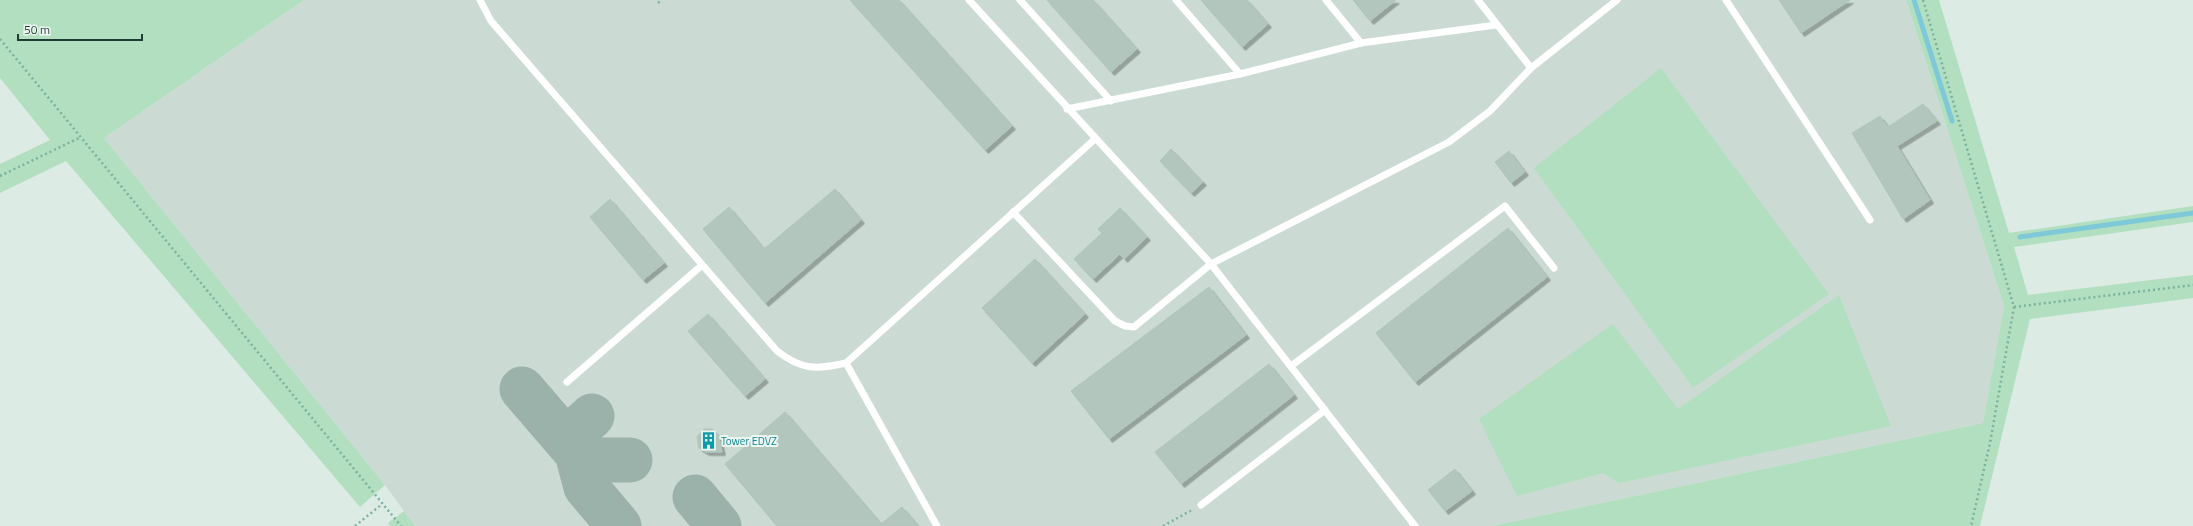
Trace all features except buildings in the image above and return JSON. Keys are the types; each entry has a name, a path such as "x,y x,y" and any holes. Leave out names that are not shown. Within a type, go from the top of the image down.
{"lane":[{"path":"480,0 491,21 701,266 776,351 792,362 807,367 818,368 846,363 1095,139"},
{"path":"969,0 1211,264 1415,526"},
{"path":"1020,0 1111,101"},
{"path":"1176,0 1240,74"},
{"path":"1326,0 1360,43"},
{"path":"1478,0 1531,68"},
{"path":"1013,212 1115,321 1125,326 1134,327 1211,264 1449,142 1490,111 1531,68 1617,0"},
{"path":"1726,0 1870,220"},
{"path":"1068,109 1240,74 1360,43 1496,25"},
{"path":"1291,366 1505,206 1554,268"},
{"path":"567,382 701,266"},
{"path":"846,363 937,526"},
{"path":"1201,505 1325,410"}],"path":[{"path":"658,3 662,0"},
{"path":"1923,0 2014,307 1990,443 1971,526"},
{"path":"0,39 382,505 401,526"},
{"path":"0,176 81,137"},
{"path":"2014,307 2193,285"},
{"path":"355,526 382,505"},
{"path":"1163,526 1201,505"}],"shaded area":[{"path":"304,0 1906,0 2004,306 1983,423 1492,526 415,526 385,485 104,138"}],"green space":[{"path":"0,0 304,0 104,138 385,485 360,507 66,161 0,193 0,164 50,140 0,78"},
{"path":"1906,0 1939,0 2009,233 2193,206 2193,222 2014,247 2028,295 2193,275 2193,298 2030,319 1980,526 1492,526 1983,423 2004,306"},
{"path":"1661,68 1829,294 1693,388 1534,168"},
{"path":"1839,295 1891,426 1619,483 1603,473 1517,496 1479,419 1613,324 1678,409"},
{"path":"404,511 415,526 390,526 388,523"}],"waterway":[{"path":"1914,0 1952,121"},
{"path":"2020,237 2193,213"}],"taxiway":[{"path":"522,389 577,453 586,487 619,526"},
{"path":"557,429 567,432 572,431 580,427 592,416"},
{"path":"577,453 584,459 590,460 630,460"},
{"path":"695,497 719,526"}],"place":[{"name":"Tower EDVZ","path":"708,441"}]}
